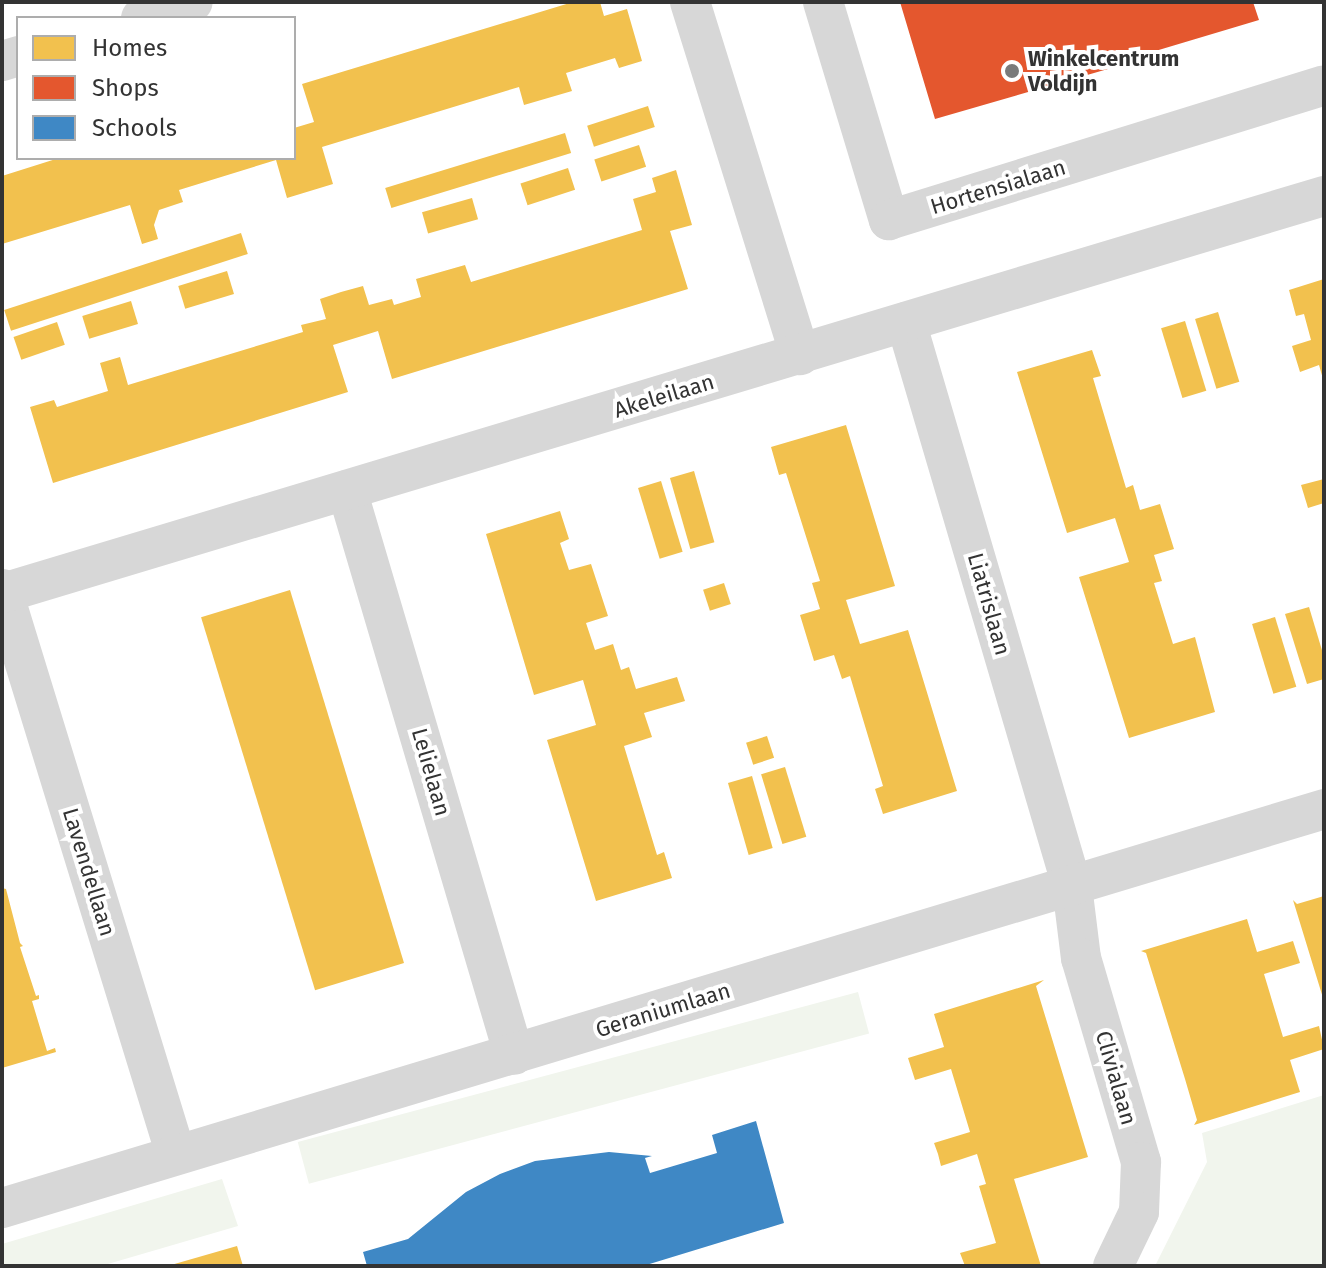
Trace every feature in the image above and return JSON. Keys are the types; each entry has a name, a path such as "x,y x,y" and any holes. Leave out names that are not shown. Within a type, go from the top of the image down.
{"street":[{"path":"148,16 193,2"},
{"path":"690,2 800,355"},
{"name":"Hortensialaan","path":"823,2 889,220 1324,85"},
{"name":"Akeleilaan","path":"3,591 1324,196"},
{"name":"Liatrislaan","path":"906,322 1072,886"},
{"name":"Lelielaan","path":"347,490 514,1055"},
{"name":"Lavendellaan","path":"3,591 176,1155"},
{"name":"Geraniumlaan","path":"2,1208 1324,809"},
{"name":"Clivialaan","path":"1072,886 1081,958 1141,1162 1139,1212 1113,1266"}],"shaded area":[{"path":"858,992 869,1034 309,1184 298,1142"},
{"path":"1324,1095 1324,1266 1155,1266 1207,1162 1202,1133"},
{"path":"222,1179 238,1226 101,1266 2,1266 2,1244"}],"building: Homes":[{"path":"573,2 600,2 604,16 627,9 642,61 619,68 615,58 566,73 572,91 524,105 519,87 322,147 333,184 287,198 276,160 296,160 296,127 314,122 302,84"},
{"path":"648,106 655,127 594,147 587,126"},
{"path":"565,133 571,153 391,208 385,188"},
{"path":"639,145 646,167 601,181 594,160"},
{"path":"53,160 276,160 179,190 183,202 159,210 154,225 158,239 142,244 130,205 2,244 2,176"},
{"path":"568,168 575,190 528,205 520,183"},
{"path":"676,170 692,225 670,231 688,289 392,379 378,331 333,345 348,392 53,483 30,407 54,400 57,407 108,391 100,363 120,357 128,385 303,332 301,325 326,319 320,299 341,292 363,286 369,305 392,299 394,305 421,297 416,279 465,265 471,282 642,230 633,199 656,192 652,178"},
{"path":"472,198 478,219 428,233 422,212"},
{"path":"241,233 248,254 11,331 4,310"},
{"path":"227,271 234,294 185,309 178,286"},
{"path":"1324,279 1323,379 1319,365 1300,372 1292,346 1311,340 1304,314 1296,316 1289,290"},
{"path":"131,301 138,324 89,339 82,316"},
{"path":"1218,312 1239,382 1216,389 1195,319"},
{"path":"1185,321 1206,391 1182,398 1161,328"},
{"path":"57,322 65,345 21,360 14,337"},
{"path":"1092,350 1101,376 1093,378 1126,488 1133,485 1140,510 1160,504 1174,549 1154,555 1162,581 1154,583 1173,644 1195,637 1215,712 1129,738 1079,577 1129,562 1115,518 1067,533 1017,372"},
{"path":"846,425 895,586 846,600 860,644 908,630 957,791 883,814 875,789 883,786 850,676 842,679 834,655 814,661 800,615 820,609 812,583 820,581 786,473 779,475 771,447"},
{"path":"694,471 714,542 690,549 670,478"},
{"path":"1324,479 1324,503 1308,508 1301,485"},
{"path":"661,481 683,552 660,559 638,488"},
{"path":"560,511 569,539 560,543 569,570 591,564 608,616 586,623 595,650 613,644 621,670 629,667 636,689 677,677 685,701 644,713 652,737 624,746 657,855 664,852 672,878 596,901 547,740 596,725 583,680 534,695 486,534"},
{"path":"724,583 731,604 710,611 703,590"},
{"path":"290,590 404,963 315,990 201,617"},
{"path":"1309,607 1324,657 1324,679 1307,684 1285,614"},
{"path":"1275,617 1296,687 1273,694 1252,624"},
{"path":"767,736 774,758 753,765 746,743"},
{"path":"785,767 806,837 782,844 761,774"},
{"path":"752,776 773,848 749,855 728,783"},
{"path":"2,888 6,889 23,946 20,947 36,996 39,995 39,999 32,1001 47,1051 55,1048 56,1052 2,1068"},
{"path":"1324,896 1323,998 1293,900 1297,904"},
{"path":"1247,919 1257,952 1293,941 1300,963 1264,974 1283,1037 1319,1026 1324,1049 1290,1060 1300,1092 1194,1125 1197,1120 1185,1079 1146,953 1141,951"},
{"path":"1044,980 1036,986 1088,1157 1014,1179 1041,1266 965,1266 960,1253 996,1243 979,1186 986,1184 977,1154 941,1166 934,1143 970,1132 951,1069 915,1080 908,1058 944,1047 934,1014"},
{"path":"237,1246 243,1266 171,1265"}],"building: Shops":[{"name":"Winkelcentrum Voldijn","path":"900,2 1253,2 1259,20 1152,52 1153,56 935,119"}],"building: Schools":[{"path":"756,1121 784,1223 643,1266 367,1266 363,1252 408,1239 466,1192 500,1174 535,1161 609,1152 652,1156 645,1158 650,1173 717,1153 712,1135"}],"place":[{"name":"Winkelcentrum Voldijn","path":"1012,71"}]}
